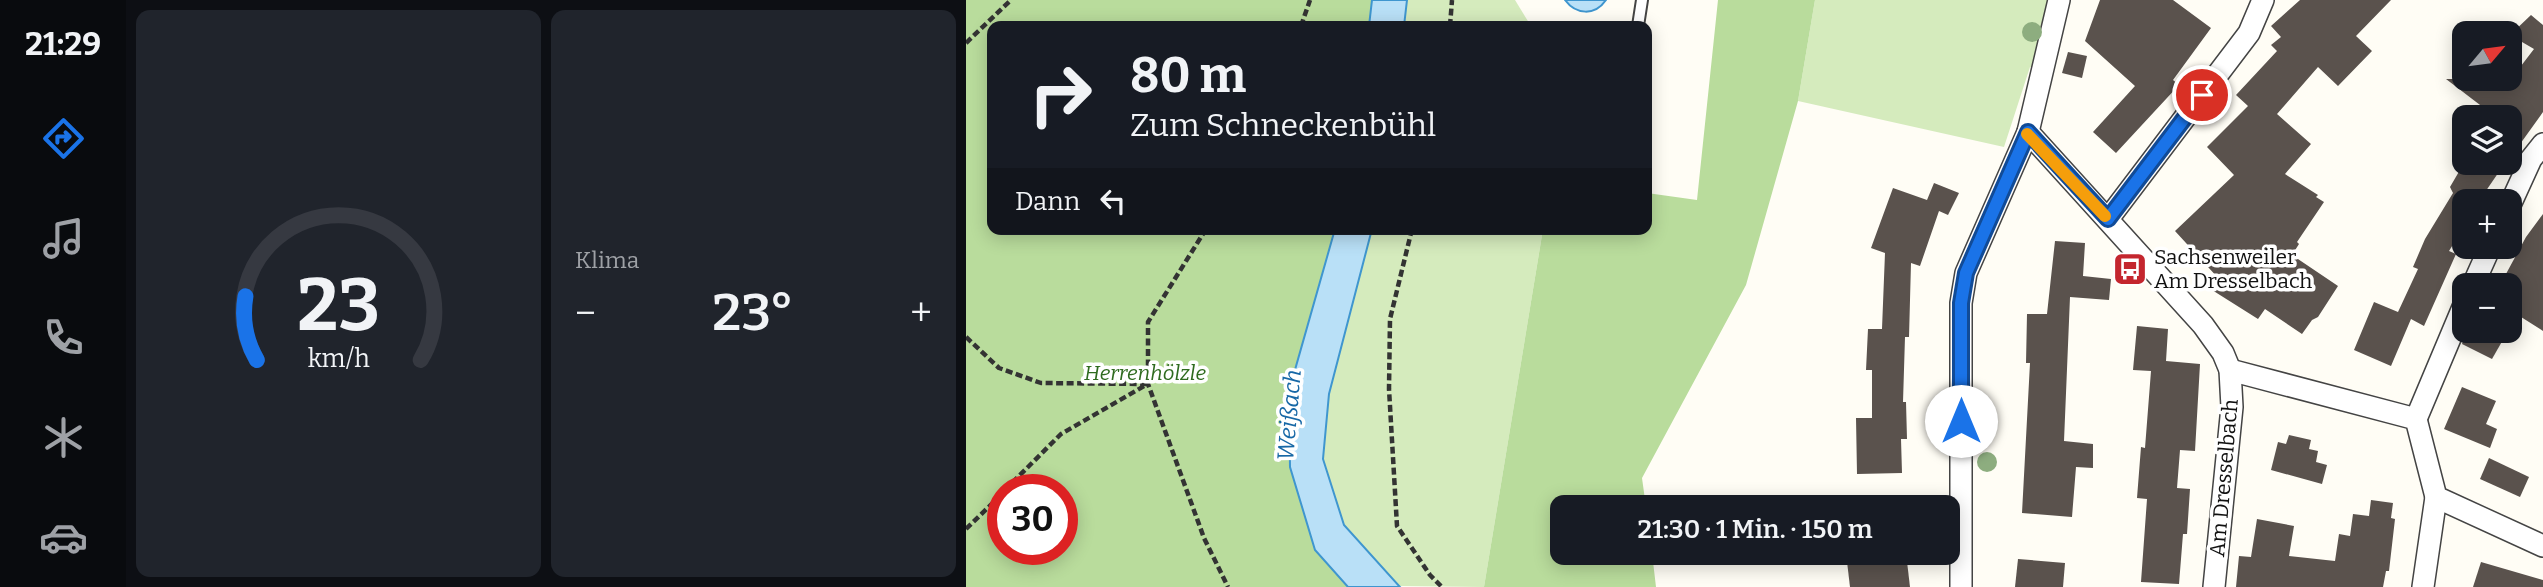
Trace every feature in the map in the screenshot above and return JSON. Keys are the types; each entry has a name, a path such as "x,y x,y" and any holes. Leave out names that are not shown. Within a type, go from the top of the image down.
{"street":[{"path":"1961,587 1961,303 1966,273 2028,132 2059,0"},
{"path":"2108,219 2249,33 2263,0"},
{"path":"2028,132 2203,325 2223,353 2230,370 2416,419"},
{"path":"2517,189 2531,159 2543,144"},
{"path":"2423,587 2436,497 2416,419 2452,334"},
{"name":"Am Dresselbach","path":"2214,587 2232,407 2230,370"},
{"path":"2436,497 2543,547"}],"lane":[{"path":"1640,21 1642,0"}],"path":[{"path":"989,21 1011,0"},
{"path":"1303,21 1310,0"},
{"path":"1450,21 1452,0"},
{"path":"966,43 987,23"},
{"path":"1202,235 1148,322 1148,384 1203,538 1228,587"},
{"path":"1411,235 1390,319 1390,389 1397,526 1430,575 1442,587"},
{"path":"966,337 999,368 1041,383 1148,384"},
{"path":"1021,474 1061,434 1148,384"},
{"path":"966,529 987,508"}],"green space":[{"name":"Herrenhölzle","path":"966,0 1372,0 1370,21 987,21 987,235 1333,235 1289,391 1290,467 1315,550 1348,587 966,587"},
{"path":"1407,0 1515,0 1528,21 1405,21"},
{"path":"1718,0 1815,0 1798,101 1746,285 1642,478 1644,495 1550,495 1550,565 1653,565 1656,587 1484,587 1542,235 1652,235 1652,194 1697,200"},
{"path":"1815,0 2049,0 2038,68 2030,67 2004,147 1798,101"},
{"path":"1370,235 1542,235 1484,587 1399,586 1344,525 1323,459 1329,394"}],"water":[{"path":"1372,0 1407,0 1405,21 1370,21"},
{"path":"1565,0 1606,0 1596,9 1586,12 1574,9"},
{"path":"1333,235 1370,235 1329,394 1323,459 1344,525 1400,587 1348,587 1315,550 1290,467 1289,391"}],"building":[{"path":"2100,0 2173,0 2211,28 2173,80 2179,85 2116,153 2093,132 2135,86 2085,41"},
{"path":"2300,0 2391,0 2356,36 2372,51 2338,86 2318,67 2277,114 2311,144 2285,174 2318,195 2316,197 2324,202 2297,242 2299,244 2292,255 2338,286 2318,317 2312,320 2302,334 2265,309 2258,319 2212,290 2219,279 2175,231 2234,175 2207,147 2248,106 2236,95 2277,51 2271,45 2281,37 2271,26"},
{"path":"2531,15 2543,25 2543,112 2522,141 2522,105 2480,105 2462,91 2522,91 2522,65 2534,49 2522,42 2522,24"},
{"path":"2068,52 2087,56 2082,78 2062,73"},
{"path":"2457,175 2497,175 2487,189 2452,191 2450,187"},
{"path":"1934,183 1959,193 1948,215 1939,211 1920,266 1911,263 1909,337 1905,337 1903,402 1906,402 1907,439 1901,439 1902,473 1857,474 1856,418 1872,418 1872,370 1866,370 1868,329 1882,329 1885,253 1871,248 1893,188 1927,200"},
{"path":"2452,195 2452,246 2449,251 2454,259 2424,326 2411,319 2391,366 2354,350 2374,302 2398,312 2418,269 2413,267 2425,239"},
{"path":"2543,214 2543,331 2522,318 2522,273 2506,273 2514,259 2522,259 2522,244"},
{"path":"2055,241 2085,243 2083,276 2111,279 2109,300 2070,297 2064,441 2093,444 2093,468 2076,467 2072,517 2022,513 2030,363 2026,363 2027,314 2047,314"},
{"path":"2137,326 2168,329 2166,361 2200,364 2195,451 2180,450 2177,488 2190,489 2187,534 2183,534 2179,584 2141,582 2147,499 2137,498 2141,447 2145,448 2151,371 2133,370"},
{"path":"2462,343 2501,343 2492,359"},
{"path":"2462,387 2496,401 2486,424 2497,429 2490,448 2444,429"},
{"path":"2289,435 2311,440 2309,449 2318,451 2316,462 2327,465 2322,484 2271,470 2278,442 2286,444"},
{"path":"2489,458 2529,477 2520,497 2480,479"},
{"path":"2371,500 2393,503 2391,518 2395,519 2389,571 2386,571 2383,587 2236,587 2239,556 2251,557 2257,519 2294,526 2289,556 2335,561 2339,534 2350,536 2353,514 2369,516"},
{"path":"2018,559 2065,563 2063,587 2015,587"},
{"path":"2481,562 2543,580 2543,587 2473,587"},
{"path":"1847,565 1907,565 1910,587 1850,587"}],"slow traffic":[{"path":"2027,134 2028,132 2105,216"}],"place":[{"name":"Sachsenweiler Am Dresselbach","path":"2130,269"}],"route":[{"path":"1961,421 1961,303 1966,273 2028,132 2108,219 2202,95"}],"water label":[{"name":"Weißach","path":"1289,415"}]}
